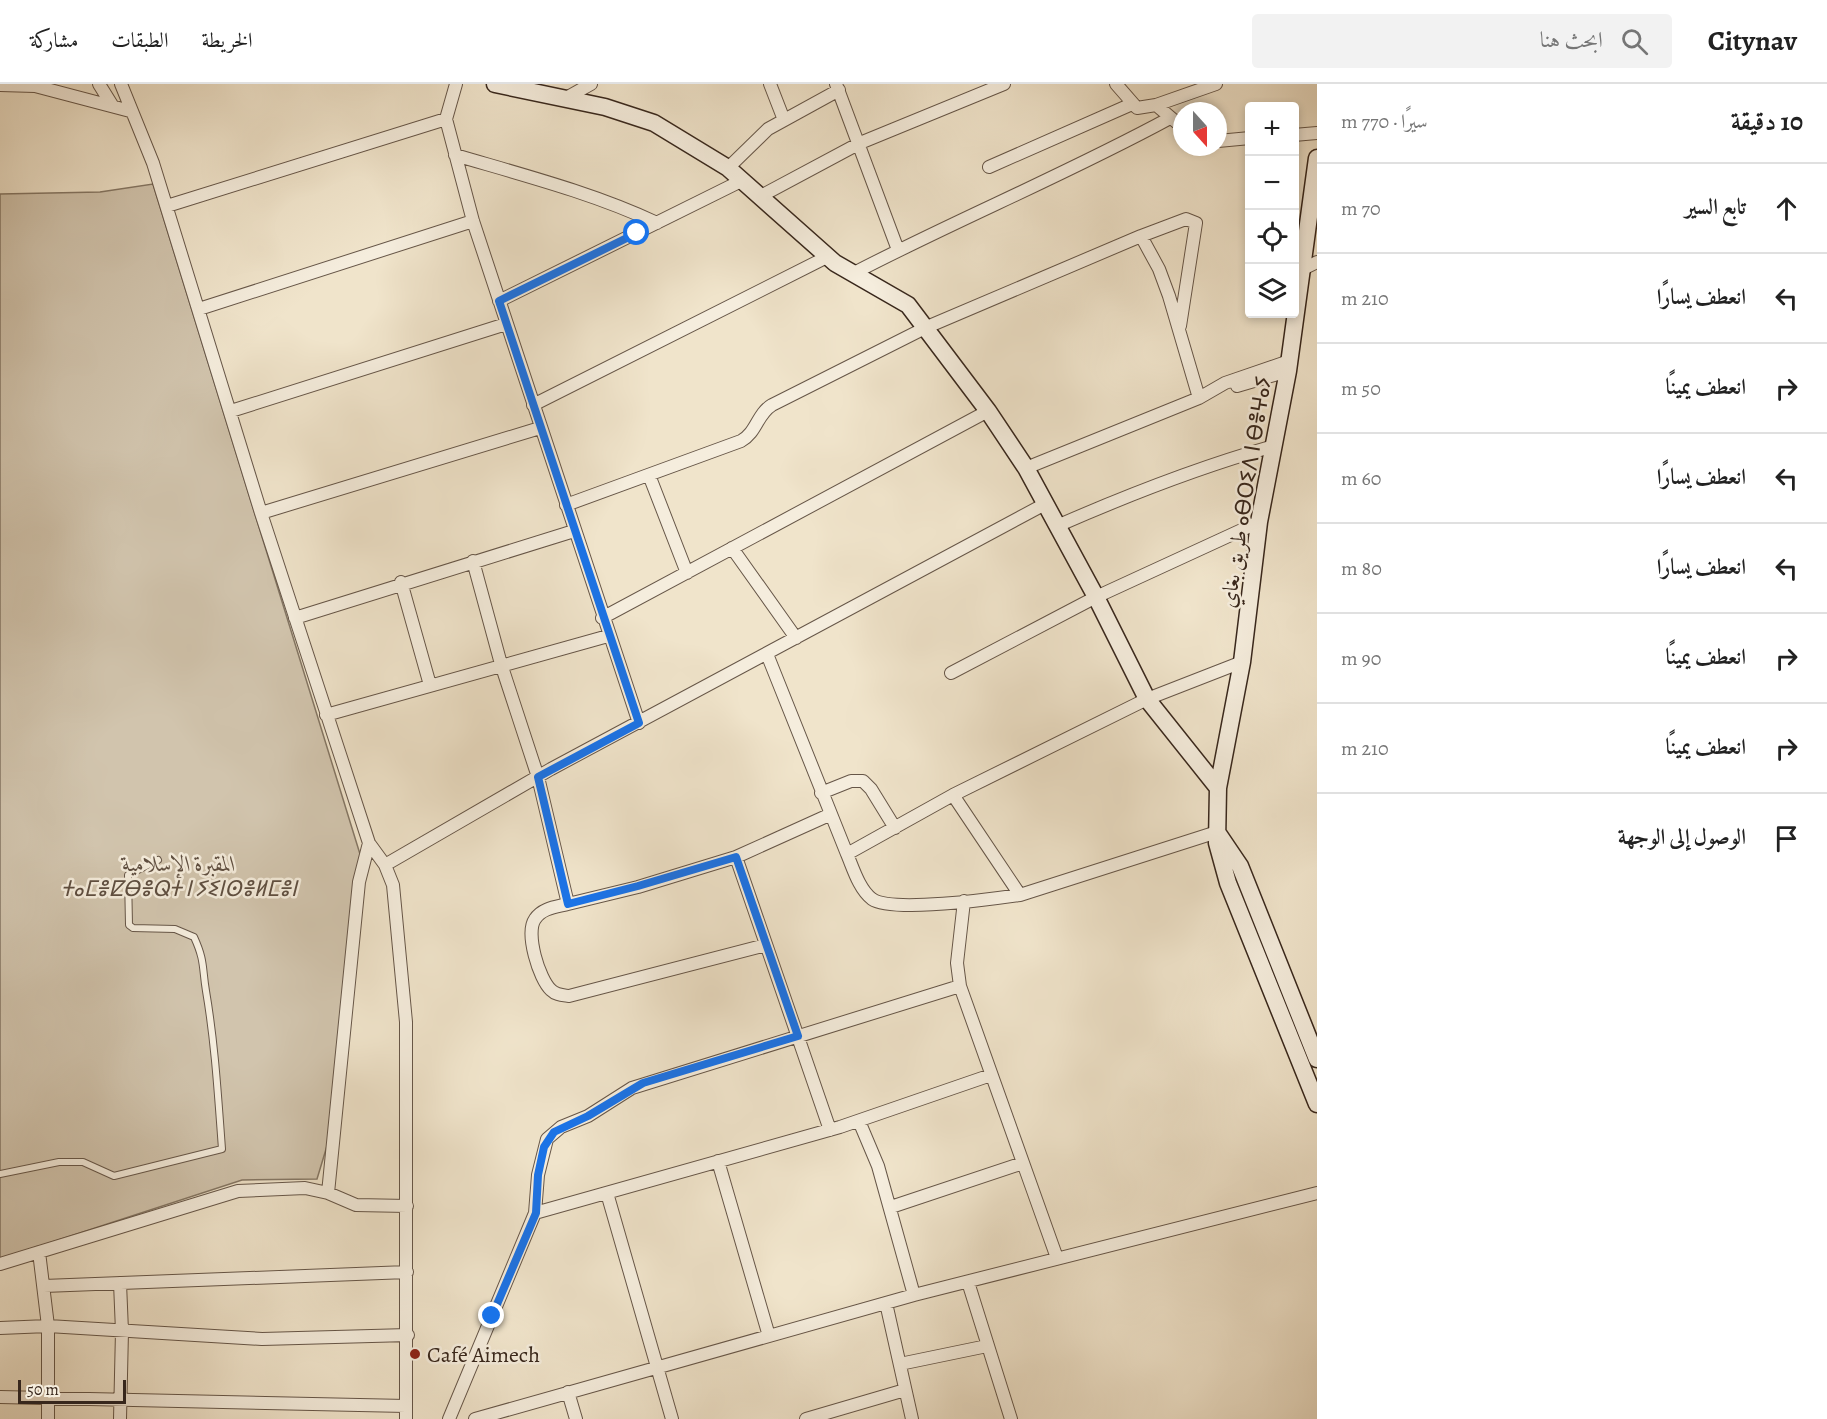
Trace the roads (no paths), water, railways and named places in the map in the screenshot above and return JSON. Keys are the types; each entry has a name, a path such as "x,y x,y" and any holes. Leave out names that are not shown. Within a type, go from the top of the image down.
{"main road":[{"path":"495,84 624,112 654,123 728,168 827,256 908,304 988,411 1026,468 1096,597 1147,699 1218,788"},
{"name":"طريق بغاي ⴰⴱⵔⵉⴷ ⵏ ⴱⴻⵖⴰⵢ","path":"1317,158 1288,366 1259,522 1242,662 1218,788 1217,832 1219,856 1228,883 1317,1104"},
{"path":"1217,832 1240,867 1317,1059"}],"street":[{"path":"99,84 112,105"},
{"path":"121,84 167,206 261,513 369,843 385,865 393,885 406,1022 408,1335 406,1419"},
{"path":"456,84 446,119 473,221 602,618 639,723"},
{"path":"566,98 591,84"},
{"path":"770,84 784,120"},
{"path":"759,197 860,143 1004,84"},
{"path":"1116,84 1132,104 1141,109 1216,84"},
{"path":"0,85 35,86 130,111"},
{"path":"728,168 768,129 837,87 860,143 898,250"},
{"path":"989,167 1132,104"},
{"path":"1156,105 1173,120"},
{"path":"854,273 898,250 1116,148 1170,118"},
{"path":"167,206 446,119"},
{"path":"1299,135 1317,133"},
{"path":"1227,140 1245,138"},
{"path":"455,155 555,185 634,212 657,223"},
{"path":"499,301 741,181"},
{"path":"566,505 741,441 754,430 764,410 772,405 927,327 1186,219 1196,223 1179,330"},
{"path":"199,309 473,221"},
{"path":"1141,236 1159,269 1199,398"},
{"path":"533,405 827,256"},
{"path":"1301,270 1317,262"},
{"path":"231,411 506,324"},
{"path":"1026,468 1199,398 1225,383 1288,366"},
{"path":"602,618 988,411"},
{"path":"261,513 540,428"},
{"path":"1057,526 1150,486 1211,464 1274,446"},
{"path":"649,475 687,573"},
{"path":"385,865 538,777 1045,504"},
{"path":"951,673 1096,597 1259,522"},
{"path":"295,618 401,582 574,531"},
{"path":"732,548 796,638"},
{"path":"473,561 501,664 538,777 568,904"},
{"path":"401,582 430,685"},
{"path":"326,715 501,664 609,636"},
{"path":"767,654 829,815 865,892 881,903 964,902 1020,895 1217,832"},
{"path":"847,854 953,795 1147,699 1242,662"},
{"path":"821,793 851,781 863,781 871,789 895,828"},
{"path":"953,795 1001,870 1020,895"},
{"path":"766,945 569,996 558,995 550,990 541,976 533,948 531,926 545,909 638,886 736,857 829,815"},
{"path":"328,1193 359,882 369,843"},
{"path":"736,857 830,1130"},
{"path":"964,902 957,963 960,986 1057,1258"},
{"path":"448,1419 536,1213 538,1175 544,1147 554,1132 588,1116 643,1083 960,986"},
{"path":"536,1213 830,1130 991,1075"},
{"path":"859,1121 878,1166 891,1207 914,1295"},
{"path":"718,1161 769,1336"},
{"path":"891,1207 1023,1163"},
{"path":"0,1264 238,1191 305,1188 328,1193 356,1205 407,1206"},
{"path":"606,1193 672,1419"},
{"path":"475,1419 914,1295 1317,1193"},
{"path":"39,1252 48,1326 48,1419"},
{"path":"44,1286 407,1272"},
{"path":"968,1282 1011,1419"},
{"path":"120,1283 122,1331 120,1419"},
{"path":"886,1303 912,1419"},
{"path":"0,1328 48,1326 262,1339 408,1335"},
{"path":"900,1364 987,1346"},
{"path":"806,1419 820,1417 905,1390"},
{"path":"568,1392 576,1419"},
{"path":"0,1396 406,1406"}],"lane":[{"path":"0,1174 59,1162 83,1162 114,1176 222,1149 215,1042 206,989 205,960 195,937 175,929 133,928 129,925 128,875 158,860"}],"place":[{"name":"Café Aimech","path":"415,1354"}],"park label":[{"name":"المقبرة الإسلامية ⵜⴰⵎⴻⵇⴱⴻⵕⵜ ⵏ ⵢⵉⵏⵙⴻⵍⵎⴻⵏ","path":"179,876"}]}
